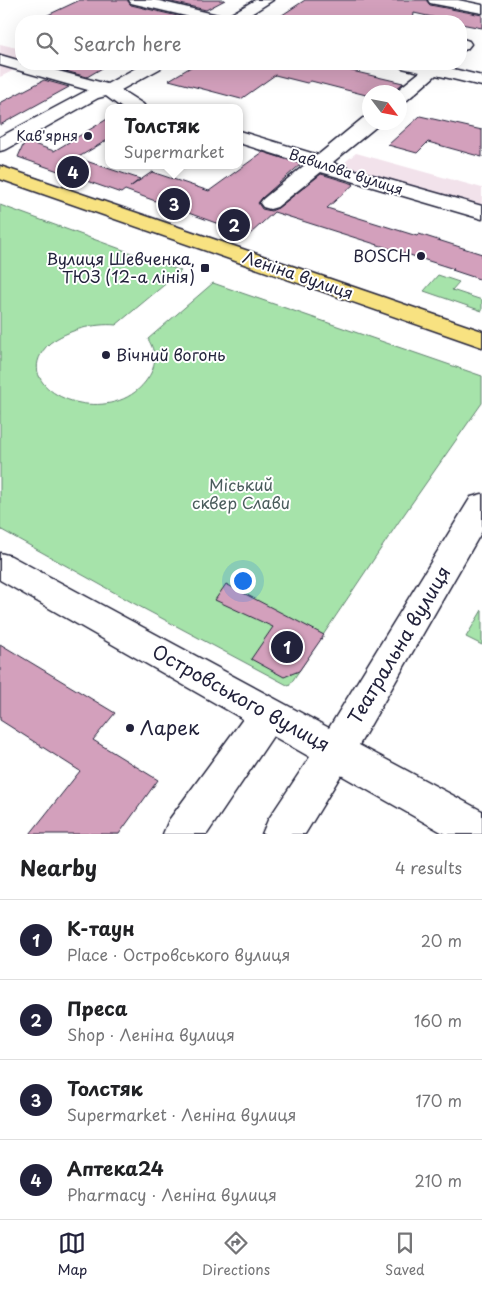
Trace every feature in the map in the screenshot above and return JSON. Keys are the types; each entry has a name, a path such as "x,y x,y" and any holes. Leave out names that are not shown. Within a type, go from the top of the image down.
{"main road":[{"name":"Леніна вулиця","path":"0,172 482,339"}],"street":[{"path":"136,0 201,15"},
{"path":"238,15 266,0"},
{"path":"435,0 480,9"},
{"path":"0,60 15,64"},
{"path":"36,70 109,90 128,104"},
{"path":"0,145 92,94 109,90 144,70"},
{"path":"407,91 431,70"},
{"path":"448,70 482,81"},
{"path":"0,162 107,98 109,90"},
{"path":"270,203 362,129"},
{"name":"Вавилова вулиця","path":"243,138 321,162 330,169 482,214"},
{"name":"Театральна вулиця","path":"282,834 336,750 482,506"},
{"name":"Островського вулиця","path":"0,565 482,832"},
{"path":"183,834 268,713"}],"shaded area":[{"path":"0,44 15,48 15,70 0,77"},
{"path":"356,153 482,188 482,209 339,167"}],"green space":[{"name":"Міський сквер Слави","path":"0,205 181,271 116,325 82,328 65,334 50,343 38,360 39,376 49,389 66,399 88,404 110,403 131,395 148,378 153,368 154,354 148,339 213,283 482,376 482,403 398,523 289,686 0,529"},
{"path":"438,275 459,282 452,290 482,300 482,311 424,291"},
{"path":"482,610 482,645 466,637"}],"building":[{"path":"80,0 127,0 131,5 173,15 48,15"},
{"path":"163,0 225,0 206,10"},
{"path":"305,0 426,0 430,5 482,15 482,28 467,25 467,15 423,15 414,13 414,15 282,15"},
{"path":"62,70 99,70 87,77"},
{"path":"186,70 348,70 403,83 401,85 362,85 362,94 311,81 307,83 275,75 241,99 169,80"},
{"path":"44,80 69,87 0,125 0,103"},
{"path":"420,116 482,130 482,157 428,142 417,153 388,145 405,130 407,130 407,128"},
{"path":"105,120 105,141 77,158 105,167 105,169 140,179 130,187 152,172 209,191 239,169 243,169 243,166 263,152 301,164 262,198 258,203 262,209 271,211 278,208 321,174 354,184 327,208 482,254 482,280 452,270 454,269 274,212 249,235 125,190 121,193 18,157 25,141 54,151"},
{"path":"226,584 324,635 299,671 284,677 251,659 273,627 215,600"},
{"path":"0,644 115,713 93,740 158,780 119,834 30,834 80,771 0,720"}],"place":[{"name":"Кав'ярня","path":"88,136"},
{"name":"Аптека24","path":"73,172"},
{"name":"Толстяк","path":"174,204"},
{"name":"Преса","path":"234,225"},
{"name":"BOSCH","path":"421,256"},
{"name":"Вулиця Шевченка, ТЮЗ (12-а лінія)","path":"205,268"},
{"name":"Вічний вогонь","path":"106,355"},
{"name":"K-таун","path":"287,647"},
{"name":"Ларек","path":"130,728"}]}
